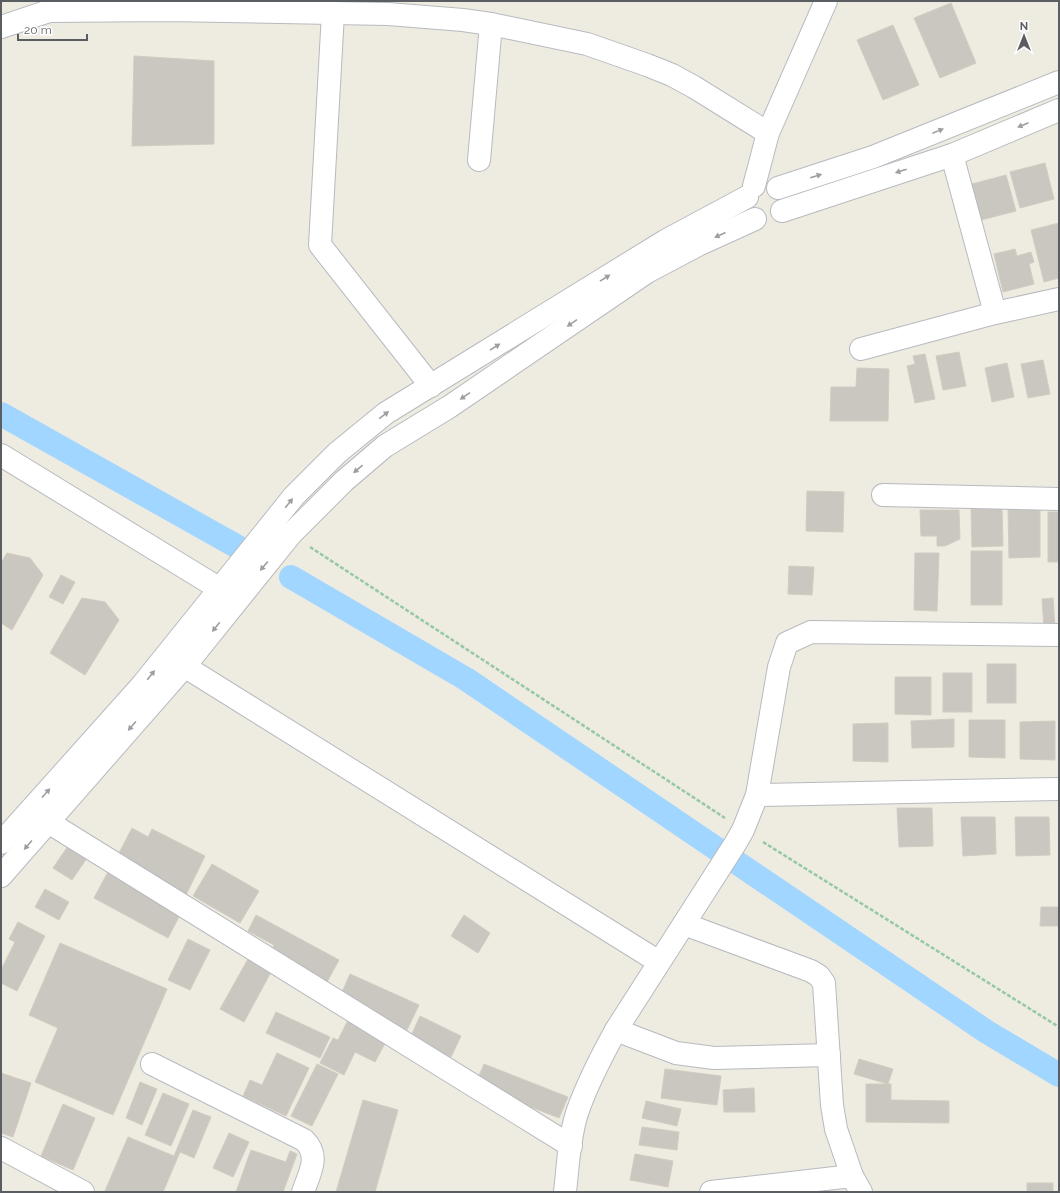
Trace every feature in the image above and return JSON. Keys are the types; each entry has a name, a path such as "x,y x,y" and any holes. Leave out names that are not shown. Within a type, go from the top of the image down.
{"street":[{"path":"1,876 48,822 235,586 278,538 385,446 449,407 642,266 665,241 750,192 760,184 773,184 782,193 784,205 779,216 768,222 761,221 750,215 747,210 746,203 750,192 768,133 826,1"},
{"path":"1,27 49,6 333,13 431,17 491,24 587,44 647,64 694,87 768,133"},
{"path":"333,13 320,245 431,386"},
{"path":"479,160 491,24"},
{"path":"778,188 873,158 1059,82"},
{"path":"782,211 952,155 1059,110"},
{"path":"952,155 995,313"},
{"path":"873,158 881,178"},
{"path":"278,538 294,496 337,453 386,413 642,266 700,244 756,219"},
{"path":"860,349 995,313 1059,299"},
{"path":"1,455 235,586"},
{"path":"883,495 1059,499"},
{"path":"565,1192 570,1146 577,1115 588,1084 601,1056 739,837 757,794 779,667 787,643 811,632 1059,635"},
{"path":"1,843 143,684 175,661"},
{"path":"175,661 659,962"},
{"path":"757,794 1059,789"},
{"path":"48,822 570,1146"},
{"path":"684,924 811,971 819,976 824,983 832,1106 836,1129 857,1184 711,1192"},
{"path":"616,1030 676,1053 696,1057 714,1058 829,1055"},
{"path":"152,1064 304,1140 312,1151 313,1159 312,1167 303,1192"},
{"path":"1,1148 83,1192"}],"path":[{"path":"278,538 739,837 1059,1027"}],"building":[{"path":"951,3 976,63 940,78 914,18"},
{"path":"893,25 919,85 883,100 857,40"},
{"path":"134,56 214,61 214,144 132,146"},
{"path":"1045,163 1054,199 1020,208 1010,172"},
{"path":"1006,175 1016,211 981,220 972,184"},
{"path":"1059,223 1059,278 1044,282 1031,230"},
{"path":"1015,249 1017,256 1031,252 1034,262 1029,264 1034,284 1003,292 994,254"},
{"path":"959,352 966,386 943,390 936,356"},
{"path":"925,354 935,399 915,403 907,366 915,364 913,356"},
{"path":"1043,360 1050,394 1028,398 1021,364"},
{"path":"1007,363 1014,397 992,402 985,368"},
{"path":"857,368 889,369 888,421 830,421 831,387 856,387"},
{"path":"807,491 844,492 843,532 806,531"},
{"path":"1008,508 1040,508 1040,557 1009,558"},
{"path":"971,509 1002,509 1003,546 972,547"},
{"path":"920,510 959,510 960,539 945,546 937,546 937,536 921,536"},
{"path":"1048,512 1059,512 1059,562 1048,562"},
{"path":"971,551 1002,551 1002,605 971,605"},
{"path":"7,553 30,558 43,575 12,630 1,623 1,563"},
{"path":"915,553 939,553 937,611 914,610"},
{"path":"789,566 814,567 812,595 788,594"},
{"path":"61,575 75,582 63,604 49,597"},
{"path":"82,598 105,602 119,620 85,675 50,653"},
{"path":"1053,598 1055,628 1044,629 1042,599"},
{"path":"987,664 1016,664 1016,703 987,703"},
{"path":"943,673 972,673 972,712 943,712"},
{"path":"895,677 931,677 931,715 895,714"},
{"path":"954,719 954,747 912,748 911,721"},
{"path":"969,720 1005,720 1005,758 969,757"},
{"path":"1055,721 1055,760 1020,759 1020,722"},
{"path":"888,723 888,762 853,761 853,724"},
{"path":"897,808 932,808 933,846 899,847"},
{"path":"961,817 995,817 996,854 963,856"},
{"path":"1015,817 1049,817 1050,855 1016,856"},
{"path":"132,828 148,837 152,829 205,856 186,895 116,859"},
{"path":"68,846 87,858 72,880 53,868"},
{"path":"212,864 259,891 240,923 193,896"},
{"path":"109,870 183,909 168,938 94,898"},
{"path":"45,889 69,902 59,920 35,907"},
{"path":"1041,907 1059,907 1059,926 1040,926"},
{"path":"256,915 339,960 327,982 271,952 274,945 248,931"},
{"path":"464,915 490,933 478,953 451,936"},
{"path":"18,922 45,936 17,991 1,983 1,970 15,942 9,939"},
{"path":"188,939 210,950 190,990 168,980"},
{"path":"60,943 167,989 113,1115 35,1082 58,1028 29,1015"},
{"path":"248,959 271,972 244,1022 220,1009"},
{"path":"350,974 419,1005 407,1030 339,999"},
{"path":"276,1012 330,1037 320,1058 266,1033"},
{"path":"350,1016 389,1036 375,1062 355,1052 344,1075 320,1063 333,1038 338,1040"},
{"path":"420,1016 461,1036 451,1057 410,1038"},
{"path":"277,1053 309,1068 286,1116 243,1096 250,1080 262,1085"},
{"path":"859,1059 893,1069 888,1084 854,1074"},
{"path":"317,1064 338,1074 312,1126 291,1116"},
{"path":"484,1064 568,1097 559,1118 475,1085"},
{"path":"665,1069 721,1076 717,1105 661,1098"},
{"path":"1,1073 31,1083 13,1137 1,1133"},
{"path":"140,1082 157,1089 142,1125 126,1118"},
{"path":"866,1084 891,1084 891,1100 949,1101 949,1123 866,1122"},
{"path":"754,1088 755,1112 724,1112 723,1090"},
{"path":"163,1093 189,1104 171,1146 145,1135"},
{"path":"363,1100 398,1110 375,1192 336,1192"},
{"path":"646,1101 681,1109 677,1126 642,1118"},
{"path":"63,1104 95,1118 73,1170 41,1156"},
{"path":"193,1110 211,1117 194,1158 180,1152 163,1192 105,1191 128,1137 174,1156"},
{"path":"642,1127 679,1132 677,1150 639,1145"},
{"path":"229,1133 249,1142 233,1177 213,1168"},
{"path":"251,1150 286,1162 290,1151 297,1154 283,1192 236,1192"},
{"path":"635,1154 673,1161 668,1187 630,1180"},
{"path":"1027,1183 1053,1183 1053,1192 1027,1192"}],"waterway":[{"path":"1,414 245,551"},
{"path":"291,577 466,679 987,1032 1059,1075"}]}
